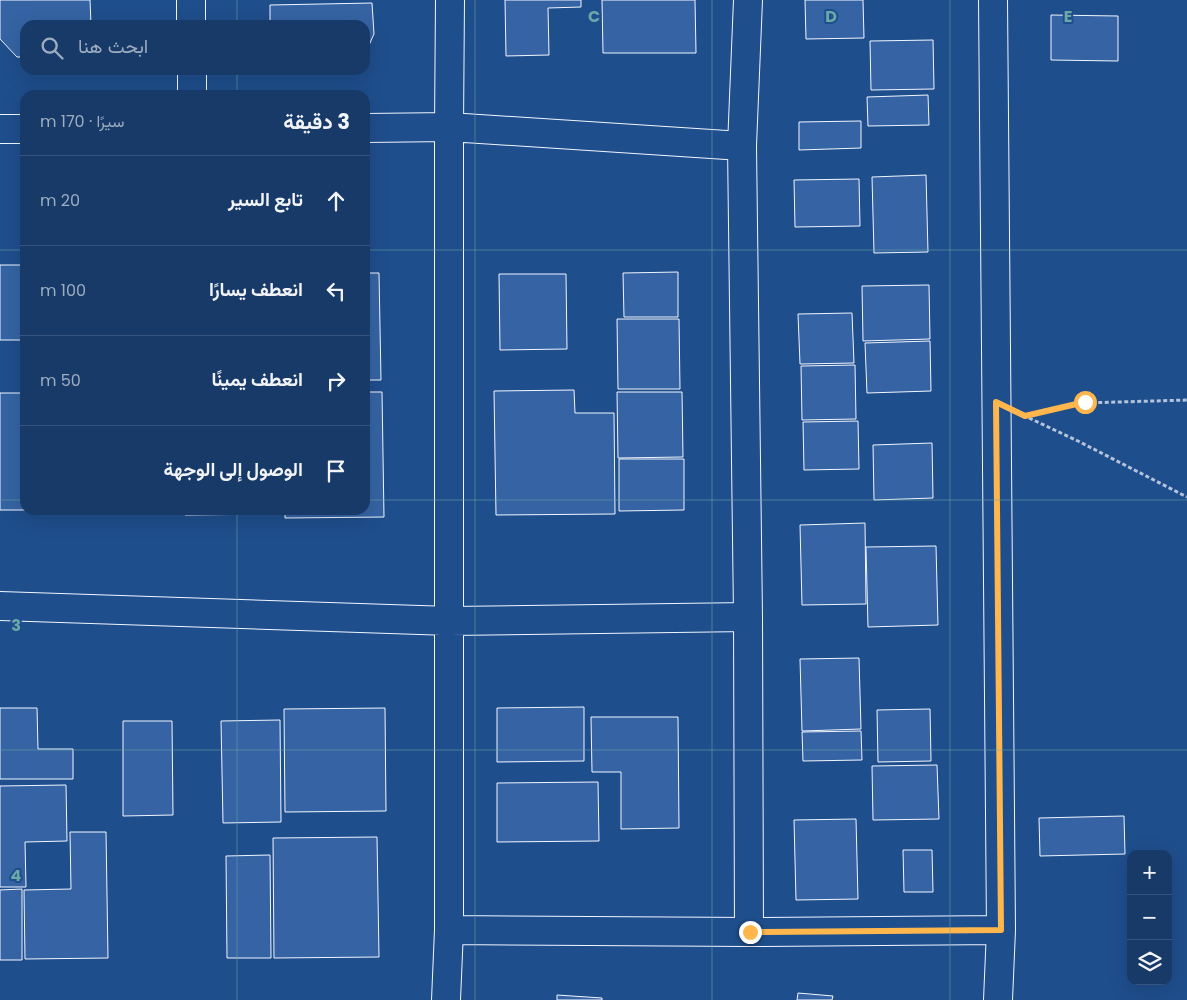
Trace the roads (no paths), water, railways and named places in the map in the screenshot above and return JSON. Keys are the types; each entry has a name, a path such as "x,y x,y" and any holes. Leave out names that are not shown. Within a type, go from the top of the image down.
{"street":[{"path":"191,0 191,20"},
{"path":"446,1000 449,930 448,127 450,0"},
{"path":"748,0 742,146 750,932"},
{"path":"993,0 1001,930 998,1000"},
{"path":"192,75 192,90"},
{"path":"370,128 448,127 742,146"},
{"path":"0,129 20,129"},
{"path":"0,606 450,620 748,617"},
{"path":"449,930 750,932 1001,930"}]}
